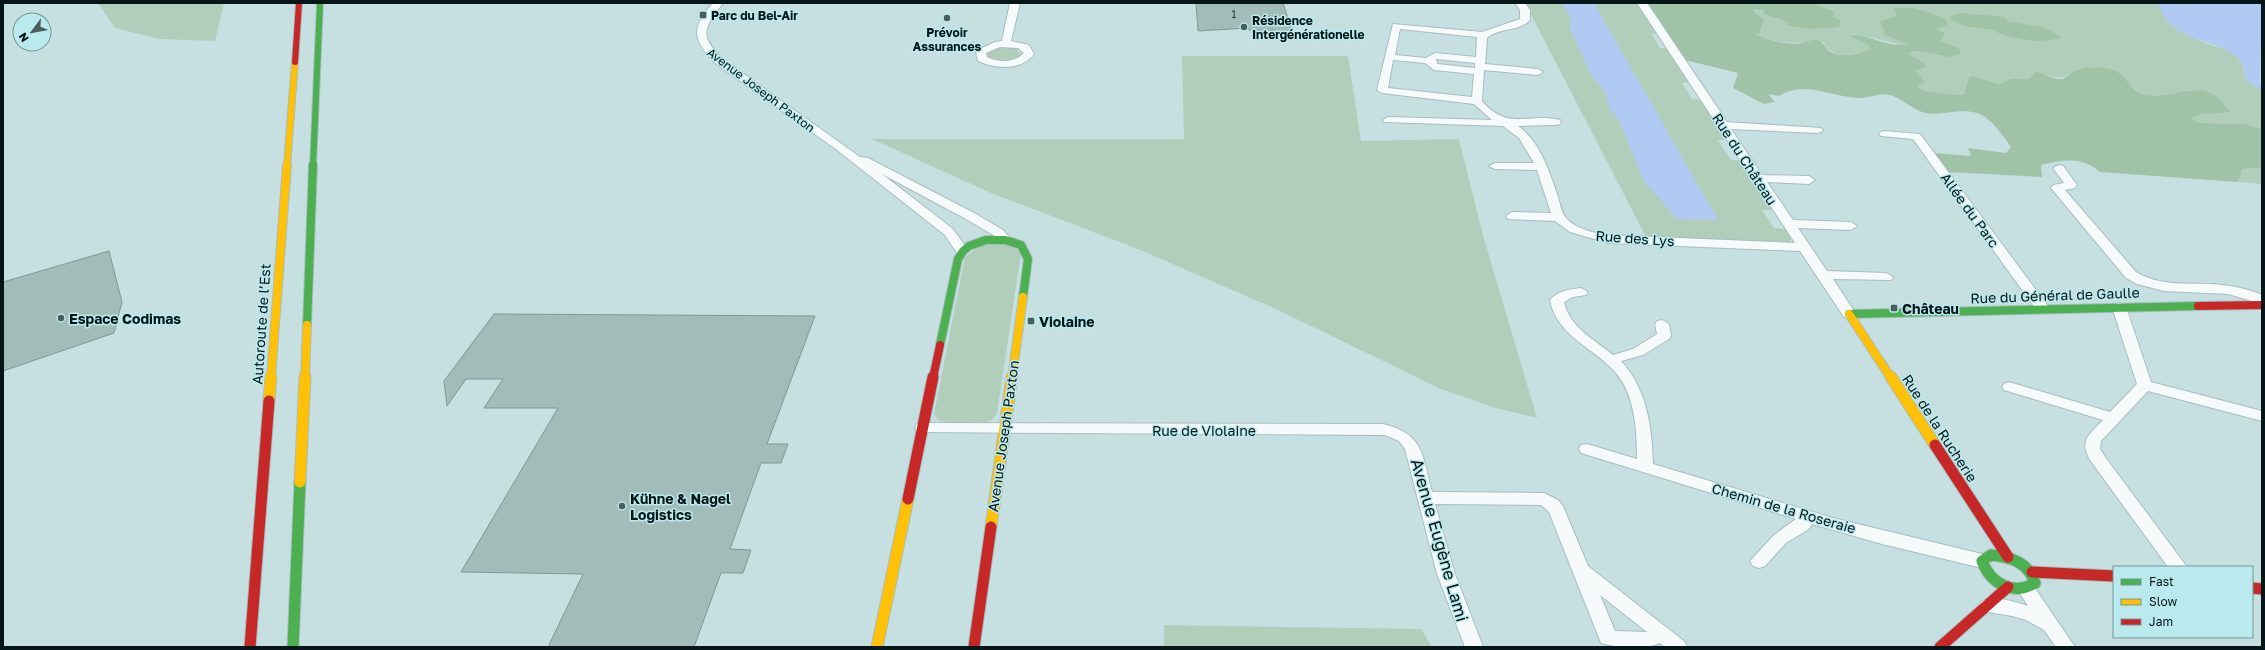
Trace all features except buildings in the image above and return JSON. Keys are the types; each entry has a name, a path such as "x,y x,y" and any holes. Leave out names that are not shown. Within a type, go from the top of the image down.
{"main road":[{"name":"Autoroute de l’Est","path":"249,645 299,3"},
{"path":"293,647 320,3"},
{"path":"876,647 958,259 962,250 985,240 1005,239"},
{"name":"Avenue Joseph Paxton","path":"974,647 1028,259 1021,246 1005,239"},
{"name":"Rue du Général de Gaulle","path":"1849,314 2262,305"},
{"name":"Rue de la Rucherie","path":"1849,314 2008,557"},
{"path":"1940,647 1988,606 2017,588 2035,583 2032,572 2022,563 2008,557 1991,555 1982,561 1982,566 1988,575 2017,588"},
{"path":"2032,572 2113,576"}],"street":[{"name":"Avenue Joseph Paxton","path":"718,3 704,22 700,36 703,47 719,61 841,148 949,232 962,250"},
{"path":"1006,44 1015,3"},
{"path":"1512,216 1559,217 1537,157 1523,136 1509,124 1492,114 1477,101 1382,90 1396,26 1482,35 1490,31 1512,27 1525,20 1525,10 1520,3"},
{"name":"Rue du Château","path":"1642,3 1849,314"},
{"path":"1477,101 1482,35"},
{"path":"1389,57 1431,61 1435,56 1479,66 1538,72"},
{"path":"1388,120 1509,124 1556,122"},
{"path":"1724,125 1817,130"},
{"name":"Allée du Parc","path":"1885,134 1916,136 2043,309"},
{"name":"Avenue Joseph Paxton","path":"841,148 970,216 999,233 1005,239"},
{"path":"1495,166 1541,167"},
{"path":"2059,168 2071,185 2057,188 2131,275 2141,282 2152,286 2167,288 2223,289 2250,294 2262,300"},
{"path":"1759,178 1809,180"},
{"name":"Rue des Lys","path":"1559,217 1578,231 1608,239 1803,247"},
{"path":"1788,224 1851,226"},
{"path":"1822,275 1886,278"},
{"path":"1581,292 1570,293 1557,300 1557,311 1572,329 1623,372 1638,402 1645,434 1645,466"},
{"path":"2119,307 2145,385"},
{"path":"1610,360 1638,352 1664,336 1662,324"},
{"path":"2145,385 2262,416"},
{"path":"2145,385 2115,419 2093,440 2092,449 2098,460 2177,566"},
{"path":"2009,387 2115,419"},
{"name":"Rue de Violaine","path":"923,428 1220,430 1383,429 1402,435"},
{"name":"Avenue Eugène Lami","path":"1402,435 1409,441 1413,449 1446,574 1460,618 1474,647"},
{"name":"Chemin de la Roseraie","path":"1587,449 1806,516 1982,561"},
{"path":"1425,498 1544,499 1552,504 1557,510 1608,638 1650,640 1660,634"},
{"path":"1759,561 1780,538 1803,525 1806,516"},
{"path":"1579,568 1643,617 1660,634 1678,647"},
{"path":"2017,588 2052,627 2066,647"},
{"path":"1988,606 2010,606 2032,614 2052,627"}],"green space":[{"path":"98,3 224,3 215,41 159,39 115,28"},
{"path":"1525,3 1638,3 1661,34 1652,34 1660,48 1670,48 1692,83 1682,83 1692,99 1703,100 1728,140 1718,140 1731,160 1742,160 1774,210 1762,210 1774,228 1786,229 1792,239 1789,242 1647,239"},
{"path":"1648,3 1815,4 1833,11 1835,14 1832,16 1841,21 1839,27 1813,29 1794,27 1787,25 1788,22 1763,14 1764,11 1754,9 1754,13 1764,19 1759,34 1752,33 1767,39 1791,44 1806,42 1814,39 1818,40 1823,43 1828,50 1840,55 1855,54 1869,50 1869,45 1848,35 1863,36 1885,43 1900,45 1907,44 1883,34 1885,31 1880,22 1896,16 1897,12 1893,11 1894,8 1914,8 1945,18 1948,24 1936,29 1945,33 1941,41 1959,48 1960,53 1950,57 1915,51 1908,54 1925,63 1925,67 1915,71 1925,82 1918,86 1923,91 1961,95 1964,94 1969,77 1973,76 1999,84 2011,79 2029,79 2036,72 2062,79 2078,70 2094,67 2110,69 2123,76 2135,91 2144,95 2153,96 2201,91 2210,93 2218,98 2231,112 2201,114 2190,118 2200,123 2245,124 2262,129 2262,168 2243,169 2238,182 2100,172 2086,163 2079,161 2065,161 2041,165 2042,177 1947,172 1933,153 1971,156 1968,148 2006,153 2011,147 1992,123 1982,115 1964,111 1938,114 1925,113 1897,98 1884,94 1860,98 1820,91 1799,90 1789,91 1779,96 1768,94 1775,102 1764,104 1733,88 1738,73 1685,60"},
{"path":"1811,3 2157,3 2170,24 2181,32 2208,44 2232,51 2242,63 2246,80 2262,91 2262,129 2245,124 2200,123 2189,118 2201,114 2230,111 2225,107 2188,90 2176,95 2155,98 2148,97 2136,92 2126,80 2071,73 2060,77 2039,74 2029,79 2011,79 1999,84 1978,77 1968,80 1964,94 1961,95 1923,91 1918,86 1925,82 1915,71 1925,67 1925,63 1908,54 1915,51 1942,56 1947,46 1933,33 1936,29 1898,15 1893,18 1910,43 1903,45 1855,34 1848,35 1869,45 1869,50 1856,55 1844,55 1832,52 1823,42 1794,43 1777,41 1750,32 1754,9 1764,12 1763,14 1788,22 1832,16 1833,11"},
{"path":"1961,13 2005,17 2007,21 2042,27 2062,37 2040,41 2026,40 1989,29 1965,26 1951,19 1951,16"},
{"path":"997,47 1016,48 1021,54 1014,60 1009,61 994,60 986,56 987,52"},
{"path":"1182,56 1348,56 1361,141 1459,139 1484,239 1537,418 1496,408 1441,389 1276,309 1138,249 991,193 872,139 1184,139"},
{"path":"2262,168 2262,184 2238,182 2243,169"},
{"path":"998,242 1013,246 1021,253 997,413 987,422 973,424 938,420 934,414 965,257 984,243"},
{"path":"1164,625 1421,629 1432,647 1164,647"}],"water":[{"path":"1562,3 1594,3 1718,220 1677,219 1644,181 1619,120 1609,108 1605,92 1592,76 1570,29 1571,18"},
{"path":"2157,3 2262,3 2260,81 2262,91 2246,80 2242,64 2235,56 2218,46 2187,35 2178,30 2168,22"}],"traffic: fast":[{"path":"307,325 320,3"},
{"path":"940,345 958,259 963,251 969,246 986,240 1005,240 1021,245 1028,259 1023,297"},
{"path":"1849,314 2198,306"},
{"path":"293,647 300,482"},
{"path":"1991,555 2012,559 2024,565 2033,576 2035,583 2019,589 2003,586 1996,582 1985,569 1982,561 1991,555"}],"traffic: slow":[{"path":"269,401 295,62"},
{"path":"991,527 1023,297"},
{"path":"1849,314 1935,445"},
{"path":"300,482 307,325"},
{"path":"877,647 908,499"}],"traffic: jam":[{"path":"295,62 299,3"},
{"path":"2198,306 2262,305"},
{"path":"908,499 940,345"},
{"path":"250,647 269,401"},
{"path":"1935,445 2008,557"},
{"path":"974,647 991,527"},
{"path":"2032,572 2113,576"},
{"path":"1940,647 2008,587"},
{"path":"2253,588 2262,589"}],"place":[{"name":"Parc du Bel-Air","path":"703,15"},
{"name":"Prévoir Assurances","path":"947,18"},
{"name":"Résidence Intergénérationelle","path":"1244,27"},
{"name":"Château","path":"1894,308"},
{"name":"Espace Codimas","path":"61,318"},
{"name":"Violaine","path":"1031,321"},
{"name":"Kühne & Nagel Logistics","path":"622,506"}]}
